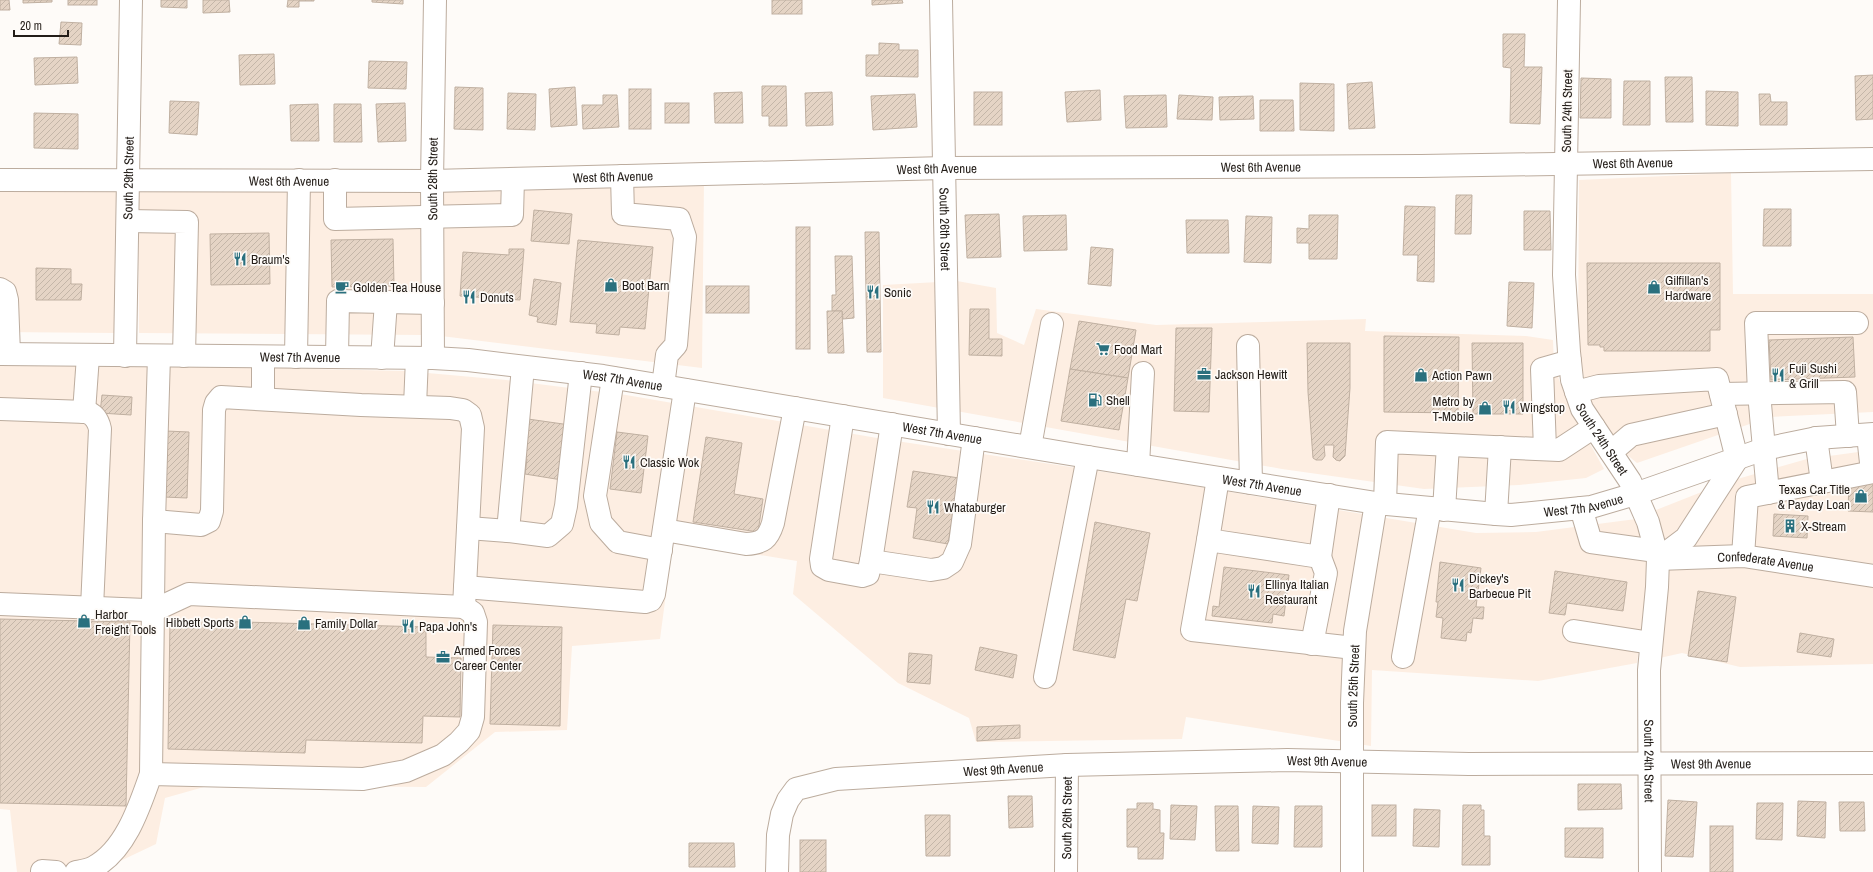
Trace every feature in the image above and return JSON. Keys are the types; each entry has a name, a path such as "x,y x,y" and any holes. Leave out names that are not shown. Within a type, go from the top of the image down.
{"street":[{"name":"South 29th Street","path":"126,356 130,0"},
{"name":"South 28th Street","path":"415,406 425,358 433,303 432,181 435,0"},
{"name":"South 26th Street","path":"941,0 949,434"},
{"name":"South 24th Street","path":"1569,0 1564,275 1572,380 1582,409 1630,481 1648,522 1657,555 1657,587 1648,670 1650,872"},
{"name":"West 6th Avenue","path":"0,180 432,181 944,168 1421,166 1873,160"},
{"path":"622,176 623,214 679,219 685,237 676,344 667,355 663,386"},
{"path":"335,180 335,219 512,215 513,179"},
{"path":"296,357 299,180"},
{"path":"128,221 187,222 184,356"},
{"path":"0,289 5,292 7,300 5,354"},
{"path":"337,357 338,301 433,303"},
{"path":"382,358 386,302"},
{"path":"1768,493 1759,393 1756,323 1857,323"},
{"path":"1030,447 1052,324"},
{"path":"1248,346 1251,482"},
{"name":"West 7th Avenue","path":"5,354 88,356 425,358 523,367 613,378 1088,457 1380,503 1511,515 1591,507 1636,494 1764,449 1816,438 1863,435"},
{"path":"84,412 88,356"},
{"path":"76,872 94,867 115,850 136,817 151,774 152,608 159,356"},
{"path":"263,357 263,399"},
{"path":"1545,449 1542,369 1570,361"},
{"path":"508,531 523,367"},
{"path":"1138,465 1143,373"},
{"path":"468,528 548,536 562,524 566,506 581,374"},
{"path":"613,378 595,496 601,523 618,542 662,540 746,544 758,543 769,536 773,523 795,408"},
{"path":"1576,392 1599,386 1717,379 1737,459 1686,538 1657,555"},
{"path":"0,604 146,610 161,606 189,594 465,597 645,602 651,600 654,594 685,390"},
{"path":"1611,452 1631,435 1759,393 1845,392 1863,435 1873,472 1747,497 1743,556"},
{"path":"151,774 363,779 406,771 443,755 459,742 469,731 473,717 476,622 465,597 473,428 470,415 463,410 450,408 361,405 221,397 216,403 212,511 210,521 200,525 154,521"},
{"path":"0,409 84,412 92,414 99,422 100,428 92,608"},
{"path":"843,416 821,559 822,566 829,570 862,576 868,574 871,561 892,424"},
{"path":"1403,657 1437,509 1448,445 1559,450 1594,427"},
{"path":"871,561 931,570 943,568 952,562 960,544 974,438"},
{"path":"1816,438 1822,482"},
{"name":"South 25th Street","path":"1352,872 1352,762 1355,631 1380,503 1387,442 1448,445"},
{"path":"1496,514 1500,447"},
{"path":"1045,677 1088,457"},
{"path":"1218,478 1192,630 1354,648"},
{"path":"1312,644 1326,573 1320,557 1329,495"},
{"name":"Confederate Avenue","path":"1581,508 1591,542 1657,555 1743,556 1873,576"},
{"path":"1208,540 1320,557"},
{"path":"1574,631 1651,643"},
{"name":"West 9th Avenue","path":"777,872 778,835 782,814 788,800 796,789 836,779 1066,765 1286,760 1469,764 1873,763"},
{"name":"South 26th Street","path":"1066,765 1066,872"}],"shaded area":[{"path":"1731,173 1733,294 1873,294 1873,412 1770,417 1637,463 1621,450 1588,401 1578,344 1579,180"},
{"path":"704,181 702,368 441,336 442,197 447,186"},
{"path":"138,186 421,186 423,335 139,333"},
{"path":"116,188 115,333 0,332 0,190"},
{"path":"957,281 996,288 997,333 1024,345 1036,309 1156,325 1366,319 1365,331 1526,336 1553,340 1554,366 1569,406 1604,469 1586,478 1519,485 1424,489 1282,469 883,398 883,285"},
{"path":"0,365 242,366 405,371 506,380 626,395 883,439 1171,482 1476,533 1536,532 1636,519 1649,563 1637,663 1538,681 1372,670 1371,746 1186,717 1182,739 976,742 969,718 898,683 793,594 797,561 673,541 660,639 572,646 567,730 495,732 426,787 211,785 165,798 156,844 97,872 17,872 10,810 0,809"},
{"path":"1873,450 1873,664 1740,667 1682,653 1655,659 1668,563 1656,510 1727,482 1807,459"}],"building":[{"path":"0,0 9,0 10,10 0,10"},
{"path":"23,0 52,0 52,2 23,3"},
{"path":"68,0 97,0 97,5 68,5"},
{"path":"161,0 187,0 187,8 161,7"},
{"path":"203,0 229,0 230,12 203,13"},
{"path":"288,0 314,1 299,1 299,7 287,7"},
{"path":"372,0 403,0 403,4 372,2"},
{"path":"772,0 802,0 802,14 772,14"},
{"path":"872,0 902,0 903,3 872,5"},
{"path":"61,22 82,23 81,45 59,44"},
{"path":"1503,34 1525,34 1524,67 1542,67 1540,124 1510,123 1511,68 1503,67"},
{"path":"879,43 899,44 899,50 918,50 918,77 866,76 866,55 879,55"},
{"path":"274,54 275,84 240,85 239,55"},
{"path":"77,57 78,83 35,85 34,58"},
{"path":"369,61 407,62 406,89 368,88"},
{"path":"1873,75 1873,119 1856,120 1855,76"},
{"path":"1665,77 1692,77 1693,122 1666,122"},
{"path":"1581,78 1611,79 1611,118 1580,118"},
{"path":"1624,81 1650,81 1650,125 1623,125"},
{"path":"1372,82 1375,128 1349,129 1347,84"},
{"path":"1300,83 1334,84 1334,131 1300,130"},
{"path":"762,86 786,86 787,126 769,126 769,116 762,116"},
{"path":"455,87 483,88 483,130 454,129"},
{"path":"575,87 577,125 551,127 549,89"},
{"path":"629,89 651,89 651,129 629,129"},
{"path":"1100,90 1101,120 1067,122 1065,92"},
{"path":"1706,91 1738,92 1738,126 1706,125"},
{"path":"742,92 743,123 715,123 714,93"},
{"path":"832,92 833,125 806,126 805,93"},
{"path":"974,92 1002,92 1002,125 974,125"},
{"path":"508,93 536,94 535,130 507,129"},
{"path":"915,94 917,127 873,130 871,96"},
{"path":"1759,94 1770,94 1771,102 1787,102 1787,125 1760,125"},
{"path":"603,95 617,95 619,127 583,129 582,105 603,105"},
{"path":"1166,95 1167,127 1126,128 1124,96"},
{"path":"1179,95 1213,97 1212,120 1177,119"},
{"path":"1253,96 1254,119 1220,120 1219,97"},
{"path":"1260,100 1293,100 1294,131 1260,131"},
{"path":"170,101 199,102 197,135 169,133"},
{"path":"405,103 406,141 378,142 376,104"},
{"path":"665,103 689,103 689,123 665,123"},
{"path":"318,104 319,141 291,141 290,105"},
{"path":"334,104 361,104 362,142 334,142"},
{"path":"34,113 78,114 78,149 34,148"},
{"path":"1456,195 1472,195 1471,234 1455,234"},
{"path":"1405,206 1435,207 1434,282 1417,281 1418,255 1403,255"},
{"path":"1764,209 1791,209 1791,246 1763,246"},
{"path":"534,210 572,214 569,244 531,241"},
{"path":"1524,211 1550,211 1551,250 1524,250"},
{"path":"999,214 1001,257 967,258 965,215"},
{"path":"1066,215 1067,250 1024,251 1023,216"},
{"path":"1309,215 1338,215 1337,259 1309,259 1309,243 1297,243 1297,228 1309,229"},
{"path":"1246,216 1272,217 1271,263 1244,262"},
{"path":"1186,220 1228,220 1229,253 1187,253"},
{"path":"796,227 810,227 810,349 796,349"},
{"path":"865,232 879,232 881,352 867,352"},
{"name":"Braum's","path":"269,233 270,284 211,285 210,234"},
{"path":"393,239 394,286 332,287 331,240"},
{"name":"Boot Barn","path":"578,240 653,247 645,329 620,327 619,335 596,333 597,324 570,322"},
{"path":"1091,247 1113,249 1111,286 1088,284"},
{"path":"509,249 524,249 520,300 460,296 463,252 509,255"},
{"path":"835,256 852,256 854,318 843,319 842,311 832,311 832,295 836,295"},
{"name":"Gilfillan's Hardware","path":"1587,263 1720,263 1720,330 1710,330 1710,351 1604,351 1604,347 1600,347 1600,345 1588,345"},
{"path":"36,268 71,269 71,284 82,284 81,300 36,300"},
{"path":"534,279 561,283 556,325 537,322 538,317 529,315"},
{"path":"1509,282 1534,283 1532,328 1507,326"},
{"path":"706,286 749,286 749,313 706,313"},
{"path":"970,309 989,309 989,339 1002,339 1002,356 969,355"},
{"path":"827,311 842,311 844,353 828,353"},
{"name":"Food Mart","path":"1079,321 1136,330 1128,378 1070,369"},
{"path":"1176,328 1212,328 1209,412 1174,411"},
{"name":"Action Pawn","path":"1384,336 1459,337 1458,413 1384,412"},
{"path":"1853,337 1855,377 1771,380 1769,340"},
{"path":"1307,343 1350,343 1350,388 1345,456 1340,461 1333,457 1334,445 1324,445 1325,456 1322,460 1316,460 1313,458 1308,392"},
{"path":"1472,343 1523,343 1523,414 1473,414"},
{"name":"Shell","path":"1070,369 1128,378 1119,430 1061,421"},
{"path":"102,395 132,397 131,415 100,413"},
{"path":"521,418 570,425 562,480 525,474 527,459 515,457"},
{"path":"166,431 189,432 187,498 164,497"},
{"name":"Classic Wok","path":"617,432 648,436 641,493 610,489"},
{"path":"706,437 742,443 734,494 763,499 758,532 693,522"},
{"name":"Whataburger","path":"913,471 959,478 948,544 913,538 917,508 907,507"},
{"name":"Texas Car Title & Payday Loan","path":"1849,481 1873,482 1873,512 1848,511"},
{"name":"X-Stream","path":"1774,514 1808,516 1807,538 1773,536"},
{"path":"1095,522 1150,533 1137,601 1126,599 1115,658 1073,650"},
{"name":"Dickey's Barbecue Pit","path":"1440,562 1481,568 1476,607 1484,607 1483,619 1473,618 1471,633 1467,632 1466,641 1441,638 1443,618 1436,617"},
{"name":"Ellinya Italian Restaurant","path":"1224,567 1289,575 1284,616 1273,614 1272,623 1212,616 1213,606 1219,607"},
{"path":"1555,571 1627,582 1623,611 1567,603 1565,615 1549,613"},
{"path":"1698,591 1736,597 1727,662 1688,656"},
{"path":"0,619 130,622 126,806 0,803"},
{"path":"170,620 426,627 426,657 461,658 460,717 423,716 422,743 306,740 305,753 168,749"},
{"path":"493,625 562,627 560,726 490,724"},
{"path":"1800,633 1834,639 1831,657 1797,652"},
{"path":"980,647 1017,655 1013,678 975,670"},
{"path":"909,653 932,655 930,684 907,682"},
{"path":"1020,725 1020,738 977,741 977,727"},
{"path":"1578,784 1621,784 1622,809 1578,810"},
{"path":"1008,796 1032,796 1033,827 1009,828"},
{"path":"1668,800 1697,802 1693,857 1665,856"},
{"path":"1798,801 1826,802 1825,838 1797,836"},
{"path":"1839,802 1864,802 1865,831 1840,831"},
{"path":"1137,803 1153,803 1153,809 1160,810 1160,833 1164,833 1163,859 1138,859 1138,847 1127,847 1127,809 1137,809"},
{"path":"1757,803 1783,803 1782,840 1756,839"},
{"path":"1171,805 1197,806 1195,840 1170,839"},
{"path":"1372,805 1396,805 1396,836 1372,836"},
{"path":"1463,805 1481,805 1481,810 1484,810 1484,836 1490,836 1490,865 1462,865"},
{"path":"1215,806 1238,806 1239,851 1216,851"},
{"path":"1253,806 1279,807 1278,844 1252,843"},
{"path":"1295,806 1322,806 1322,847 1294,847"},
{"path":"1414,809 1440,810 1439,847 1413,846"},
{"path":"925,815 950,815 950,856 926,856"},
{"path":"1710,826 1733,826 1733,872 1710,872"},
{"path":"1565,828 1603,828 1603,858 1565,857"},
{"path":"800,840 826,840 826,872 800,872"},
{"path":"689,843 734,843 735,867 689,867"}],"place":[{"name":"Braum's","path":"240,259"},
{"name":"Boot Barn","path":"611,285"},
{"name":"Golden Tea House","path":"342,287"},
{"name":"Gilfillan's Hardware","path":"1654,287"},
{"name":"Sonic","path":"873,292"},
{"name":"Donuts","path":"469,297"},
{"name":"Food Mart","path":"1103,349"},
{"name":"Jackson Hewitt","path":"1204,374"},
{"name":"Action Pawn","path":"1421,375"},
{"name":"Fuji Sushi & Grill","path":"1778,375"},
{"name":"Shell","path":"1095,400"},
{"name":"Wingstop","path":"1509,407"},
{"name":"Metro by T-Mobile","path":"1485,408"},
{"name":"Classic Wok","path":"629,462"},
{"name":"Texas Car Title & Payday Loan","path":"1861,496"},
{"name":"Whataburger","path":"933,507"},
{"name":"X-Stream","path":"1790,526"},
{"name":"Dickey's Barbecue Pit","path":"1458,585"},
{"name":"Ellinya Italian Restaurant","path":"1254,591"},
{"name":"Harbor Freight Tools","path":"84,621"},
{"name":"Hibbett Sports","path":"245,622"},
{"name":"Family Dollar","path":"304,623"},
{"name":"Papa John's","path":"408,626"},
{"name":"Armed Forces Career Center","path":"443,657"}]}
